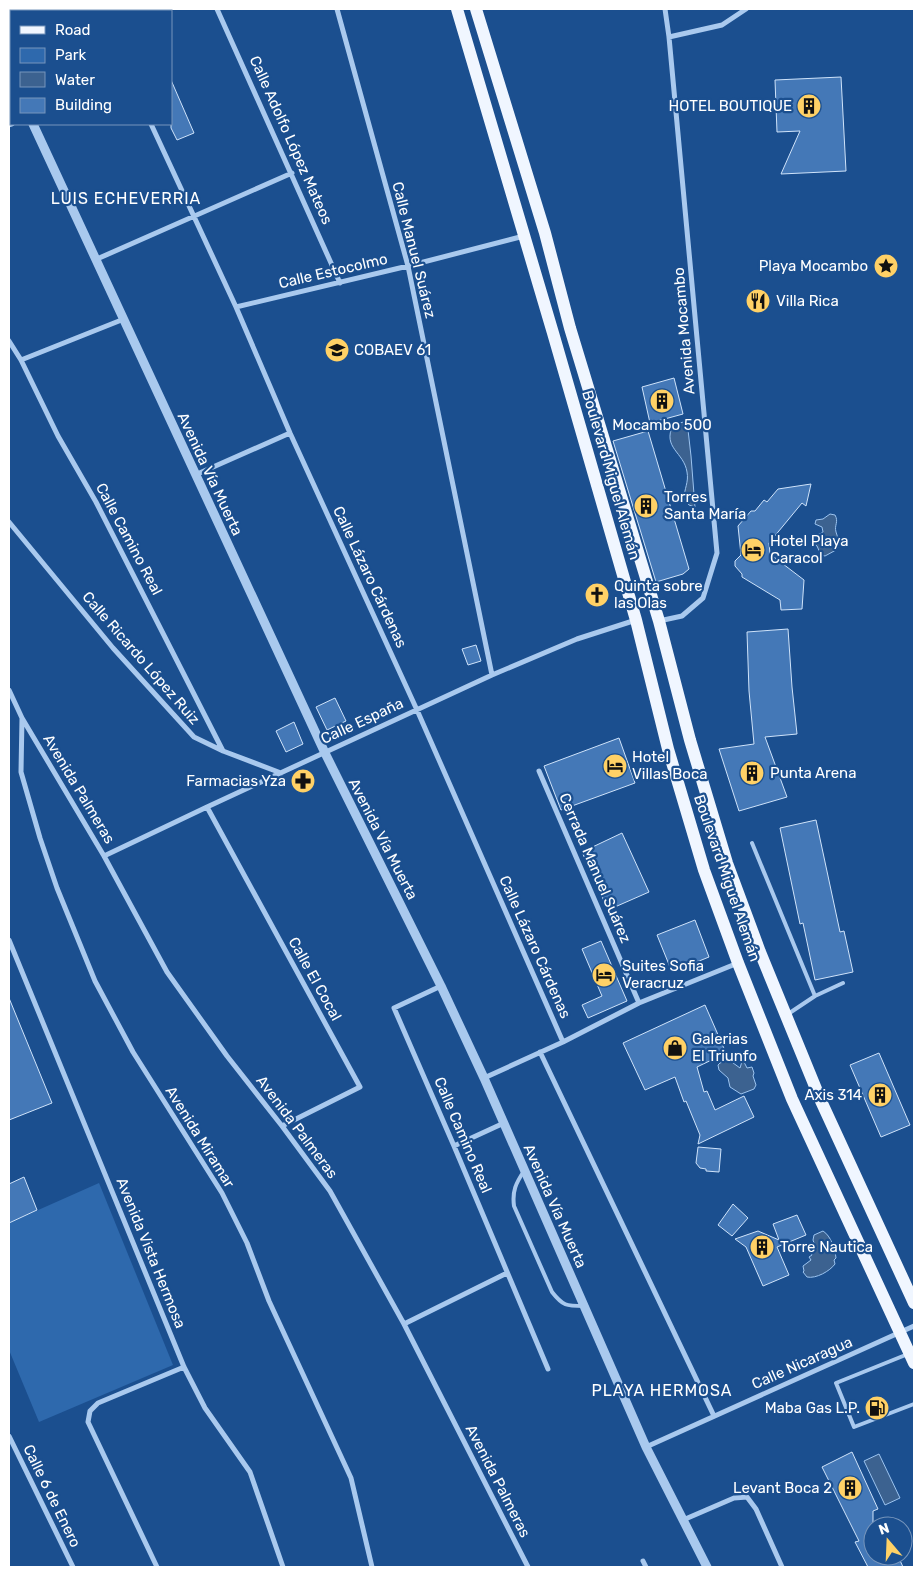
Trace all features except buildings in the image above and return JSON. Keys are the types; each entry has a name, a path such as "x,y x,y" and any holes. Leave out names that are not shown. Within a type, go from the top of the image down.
{"main road":[{"name":"Boulevard Miguel Alemán","path":"457,9 636,620 668,749 704,870 738,963 792,1099 912,1358"},
{"name":"Boulevard Miguel Alemán","path":"476,9 545,233 570,328 659,621 690,740 727,863 760,952 821,1102 914,1303"}],"street":[{"name":"Calle Adolfo López Mateos","path":"218,9 340,282"},
{"name":"Calle Manuel Suárez","path":"337,9 408,266 492,675"},
{"name":"Avenida Mocambo","path":"659,621 682,616 703,598 717,553 665,9"},
{"path":"669,37 722,25 746,9"},
{"name":"Avenida Vía Muerta","path":"34,125 325,753 441,986 484,1078 646,1447 707,1567"},
{"name":"Calle Lázaro Cárdenas","path":"151,125 236,307 290,434 417,710 563,1042"},
{"path":"97,259 292,172"},
{"name":"Calle Estocolmo","path":"236,307 524,236"},
{"path":"21,360 125,319"},
{"name":"Calle Camino Real","path":"9,341 21,360 58,436 96,502 223,751"},
{"path":"196,475 290,434"},
{"name":"Calle Ricardo López Ruiz","path":"9,522 113,648 194,737 223,751 282,773"},
{"name":"Calle España","path":"104,856 492,675 578,639 636,620"},
{"name":"Avenida Palmeras","path":"9,690 22,718 104,856 166,972 227,1056 330,1191 404,1324 528,1567"},
{"name":"Avenida Miramar","path":"22,718 21,772 40,838 95,981 133,1052 222,1193 247,1243 268,1301 351,1478 372,1567"},
{"name":"Cerrada Manuel Suárez","path":"539,771 639,1003"},
{"name":"Calle El Cocal","path":"206,807 360,1088 282,1126"},
{"name":"Avenida Vista Hermosa","path":"9,941 184,1367 205,1408 250,1472 283,1567"},
{"path":"484,1078 563,1042 639,1003 738,963"},
{"name":"Calle Camino Real","path":"441,986 394,1008 548,1369"},
{"path":"540,1052 714,1416"},
{"path":"454,1146 504,1123"},
{"path":"404,1324 508,1273"},
{"name":"Calle Nicaragua","path":"646,1447 914,1326"},
{"path":"157,1567 88,1422 90,1411 98,1403 184,1367"},
{"name":"Calle 6 de Enero","path":"9,1436 73,1567"},
{"path":"683,1520 734,1498 747,1497 756,1509 782,1567"},
{"path":"643,1561 646,1567"}],"lane":[{"path":"752,843 815,996"},
{"path":"786,1015 815,996 843,983"},
{"path":"525,1170 514,1186 514,1206 552,1292 560,1302 567,1306 584,1306"},
{"path":"912,1358 836,1383 854,1427 914,1404"}],"green space":[{"path":"99,1183 173,1365 39,1422 9,1350 9,1223"}],"water":[{"path":"687,421 695,507 689,505 684,499 687,472 682,459 670,439 673,425"},
{"path":"830,514 836,517 836,534 840,544 836,550 825,556 821,555 811,538 813,535 823,532 822,527 815,524 816,520 823,519"},
{"path":"743,1058 747,1059 744,1062 747,1068 752,1067 756,1085 754,1089 741,1094 730,1087 728,1078 719,1070 718,1065 729,1060 740,1068"},
{"path":"823,1231 834,1247 835,1264 822,1274 807,1277 803,1272 803,1266 811,1260 809,1257 812,1255 810,1251 816,1249 813,1240 814,1235"},
{"path":"879,1454 900,1498 885,1505 864,1461"}],"place":[{"name":"HOTEL BOUTIQUE","path":"809,106"},
{"name":"Playa Mocambo","path":"886,266"},
{"name":"Villa Rica","path":"758,301"},
{"name":"COBAEV 61","path":"337,350"},
{"name":"Mocambo 500","path":"662,401"},
{"name":"Torres Santa María","path":"646,506"},
{"name":"Hotel Playa Caracol","path":"753,550"},
{"name":"Quinta sobre las Olas","path":"597,595"},
{"name":"Hotel Villas Boca","path":"615,766"},
{"name":"Punta Arena","path":"752,773"},
{"name":"Farmacias Yza","path":"303,781"},
{"name":"Suites Sofia Veracruz","path":"604,975"},
{"name":"Galerias El Triunfo","path":"675,1048"},
{"name":"Axis 314","path":"880,1095"},
{"name":"Torre Nautica","path":"762,1247"},
{"name":"Maba Gas L.P.","path":"877,1408"},
{"name":"Levant Boca 2","path":"850,1488"}],"district":[{"name":"LUIS ECHEVERRIA","path":"126,198"},
{"name":"PLAYA HERMOSA","path":"662,1390"}]}
